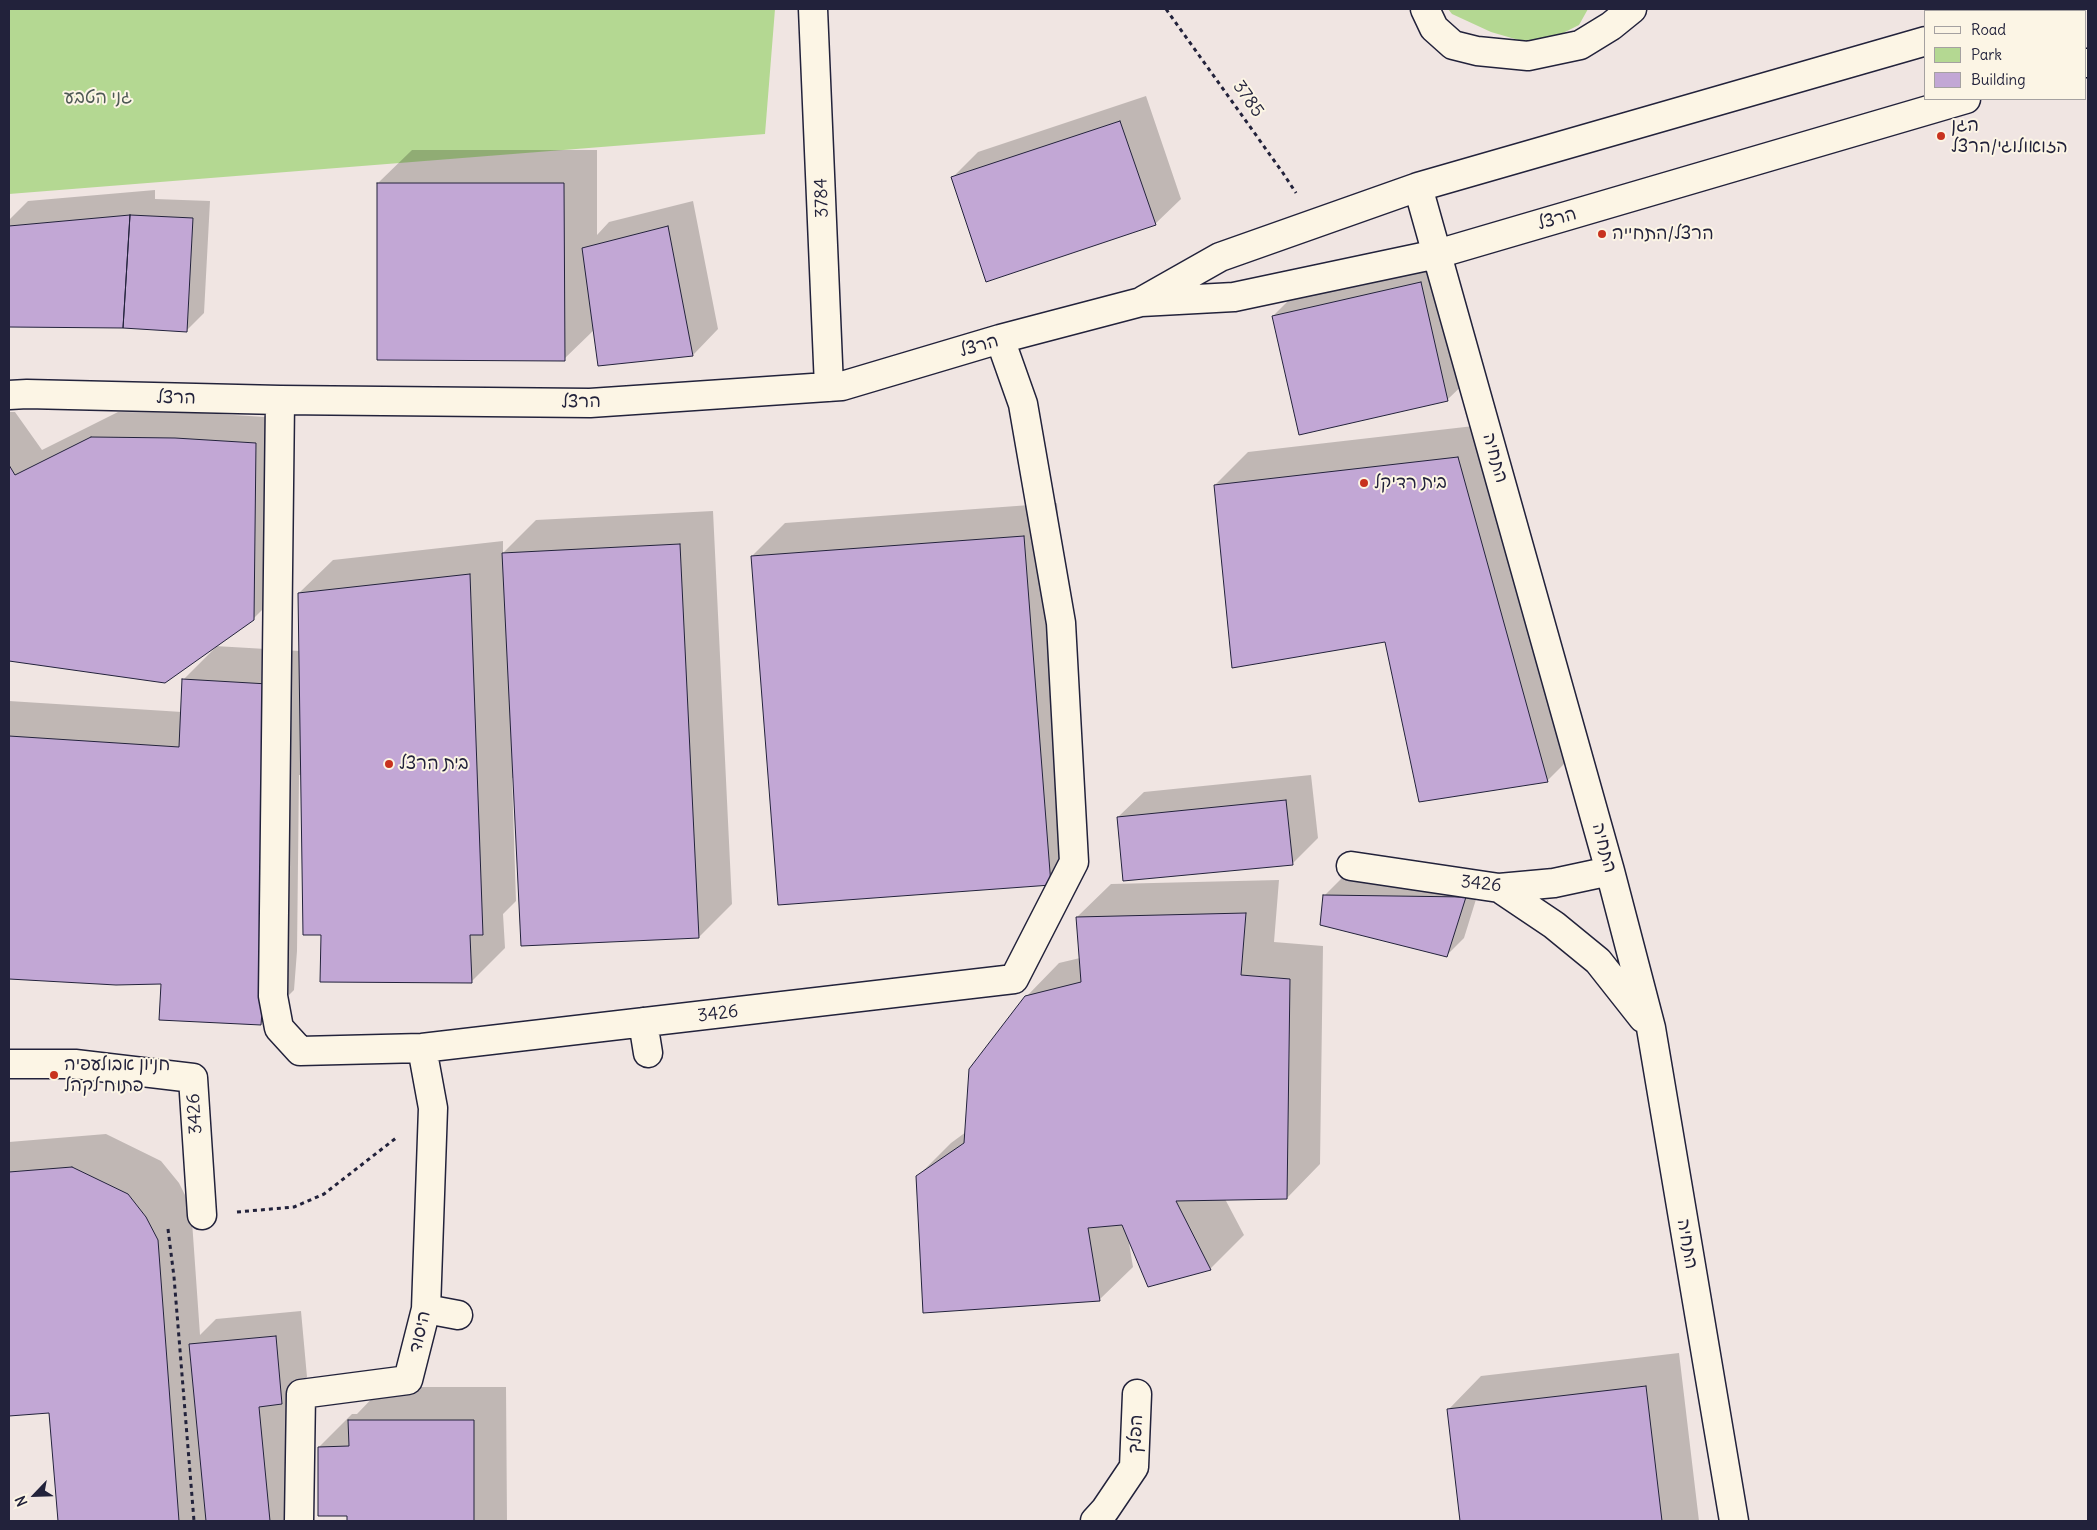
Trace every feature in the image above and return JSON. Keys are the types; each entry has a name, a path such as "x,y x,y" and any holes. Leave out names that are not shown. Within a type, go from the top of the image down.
{"street":[{"name":"3784","path":"813,9 829,387"},
{"path":"1425,9 1434,28 1453,45 1477,51 1528,56 1580,45 1612,26 1632,9"},
{"name":"הרצל","path":"1141,302 1220,257 1418,187 1924,42"},
{"name":"הרצל","path":"9,395 590,403 842,386 1000,339 1141,302 1234,297 1437,254 1963,100"},
{"name":"התחיה","path":"1418,187 1610,870 1651,1028 1734,1521"},
{"name":"3426","path":"280,400 274,996 279,1028 300,1051 422,1048 1014,980 1074,862 1061,623 1023,404 1000,339"},
{"name":"3426","path":"1350,866 1499,888 1554,884 1610,870"},
{"path":"1499,888 1554,926 1598,961 1651,1028"},
{"path":"643,1022 648,1053"},
{"name":"היסוד","path":"299,1521 301,1394 408,1380 426,1309 434,1108 422,1048"},
{"name":"3426","path":"9,1064 75,1064 193,1078 202,1215"},
{"path":"426,1309 458,1315"},
{"name":"הפלך","path":"1095,1521 1105,1510 1134,1467 1138,1394"}],"path":[{"name":"3785","path":"1166,9 1283,172 1298,198"},
{"path":"194,1521 174,1277 168,1229 164,1218 294,1207 324,1194 434,1108"}],"green space":[{"name":"גני הטבע","path":"9,9 775,9 765,134 9,194"},
{"path":"1448,9 1588,9 1579,25 1553,38 1522,41 1491,32 1452,14"}],"building":[{"path":"1120,121 1156,225 986,282 951,177"},
{"path":"377,183 564,183 565,361 377,360"},
{"path":"130,215 193,218 187,332 123,328"},
{"path":"130,215 123,328 9,327 9,226"},
{"path":"668,226 693,356 598,366 582,248"},
{"path":"1421,282 1448,401 1299,435 1272,316"},
{"path":"91,437 175,438 256,443 254,620 165,683 9,661 9,465 15,475"},
{"path":"1458,457 1548,782 1419,802 1385,642 1232,668 1214,485"},
{"path":"1024,536 1051,885 778,905 751,556"},
{"path":"680,544 699,938 521,946 502,553"},
{"name":"בית הרצל","path":"470,574 483,935 470,935 472,983 320,982 321,935 303,935 298,593"},
{"path":"182,679 268,684 264,985 261,1025 159,1020 161,984 116,985 9,979 9,736 179,747"},
{"path":"1286,800 1293,865 1123,881 1117,817"},
{"path":"1323,895 1466,897 1447,957 1320,925"},
{"path":"1246,913 1241,975 1290,979 1287,1199 1176,1201 1211,1270 1148,1287 1122,1225 1088,1228 1100,1301 923,1313 916,1176 964,1143 969,1069 1025,996 1081,982 1076,917"},
{"path":"72,1167 128,1194 146,1217 158,1240 179,1521 58,1521 49,1413 9,1416 9,1172"},
{"path":"276,1336 282,1404 259,1407 270,1521 206,1521 189,1344"},
{"path":"1646,1386 1662,1521 1460,1521 1447,1409"},
{"path":"348,1420 474,1420 474,1521 347,1521 347,1516 318,1516 318,1447 349,1446"}],"place":[{"name":"הגן הזואולוגי/הרצל","path":"1941,136"},
{"name":"הרצל/התחייה","path":"1602,234"},
{"name":"בית רדיקל","path":"1364,483"},
{"name":"בית הרצל","path":"389,764"},
{"name":"חניון אבולעפיה פתוח לקהל","path":"54,1075"}]}
